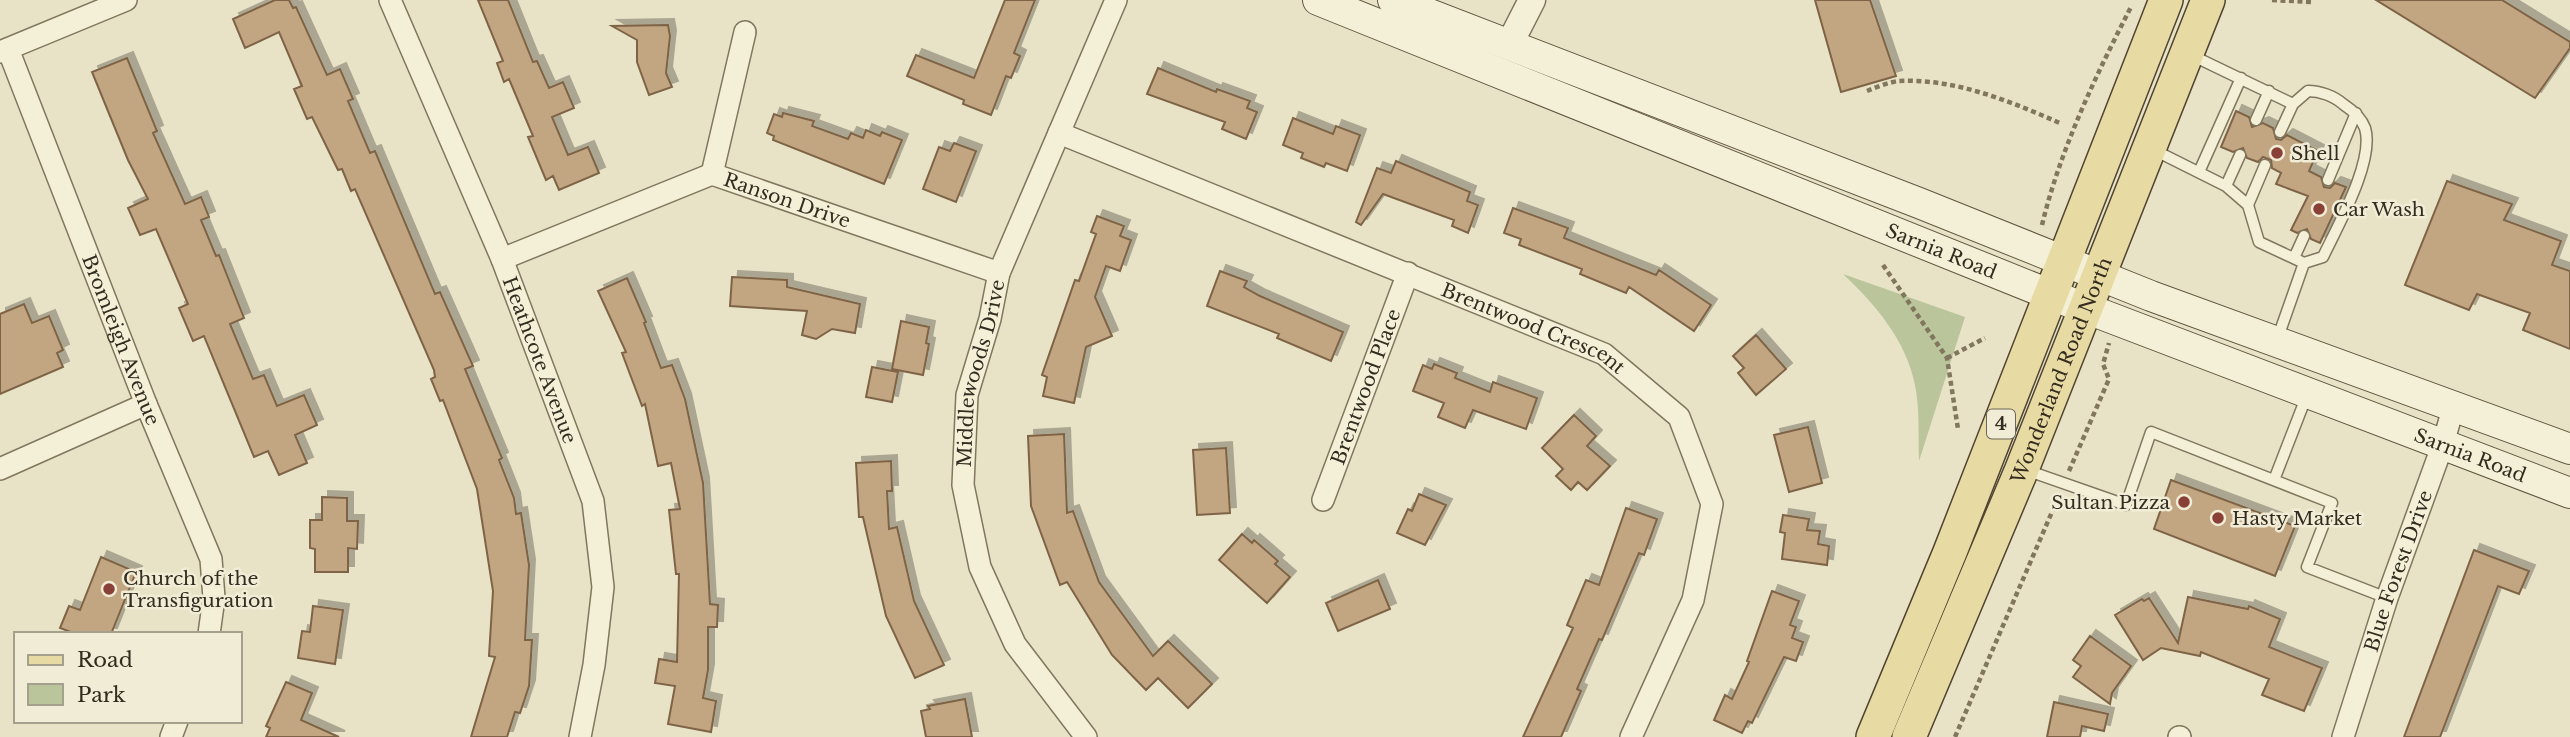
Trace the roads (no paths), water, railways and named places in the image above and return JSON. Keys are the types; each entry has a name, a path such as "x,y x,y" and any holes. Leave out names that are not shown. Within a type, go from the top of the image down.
{"main road":[{"name":"Sarnia Road","path":"1318,0 2051,295 2570,493"},
{"name":"Sarnia Road","path":"1393,0 1510,43 2099,276 2570,449"},
{"name":"Wonderland Road North","path":"1872,737 1955,540 2166,0"},
{"name":"Wonderland Road North","path":"1909,737 2022,469 2208,0"}],"street":[{"path":"4,51 126,0"},
{"name":"Heathcote Avenue","path":"390,0 502,259 593,501 603,587 594,665 580,737"},
{"name":"Middlewoods Drive","path":"1073,733 1015,644 981,567 963,485 967,395 990,319 999,273 1116,0"},
{"path":"1510,43 1532,0"},
{"path":"712,174 746,32"},
{"name":"Bromleigh Avenue","path":"4,51 211,559 214,598 209,632"},
{"name":"Brentwood Crescent","path":"1059,132 1604,354 1679,417 1712,504 1693,600 1631,737"},
{"name":"Ranson Drive","path":"502,259 712,174 999,273"},
{"name":"Brentwood Place","path":"1323,500 1408,273"},
{"path":"0,469 146,404"},
{"name":"Blue Forest Drive","path":"2343,737 2387,598 2444,444 2454,405"}],"lane":[{"path":"2187,52 2293,104"},
{"path":"2199,172 2241,78"},
{"path":"2256,120 2269,91"},
{"path":"2149,148 2226,186 2248,205 2259,242 2299,261 2323,257 2357,183 2365,153 2365,129 2356,113 2339,100 2317,91 2308,91 2293,104 2280,132"},
{"path":"2328,180 2356,113"},
{"path":"2226,186 2240,155"},
{"path":"2248,205 2265,165"},
{"path":"2276,342 2304,236"},
{"path":"2274,481 2308,393"},
{"path":"2022,469 2126,505 2151,432 2332,503 2306,568 2387,598"}],"place":[{"name":"Shell","path":"2277,153"},
{"name":"Car Wash","path":"2319,209"},
{"name":"Sultan Pizza","path":"2184,502"},
{"name":"Hasty Market","path":"2218,518"},
{"name":"Church of the Transfiguration","path":"109,589"}]}
